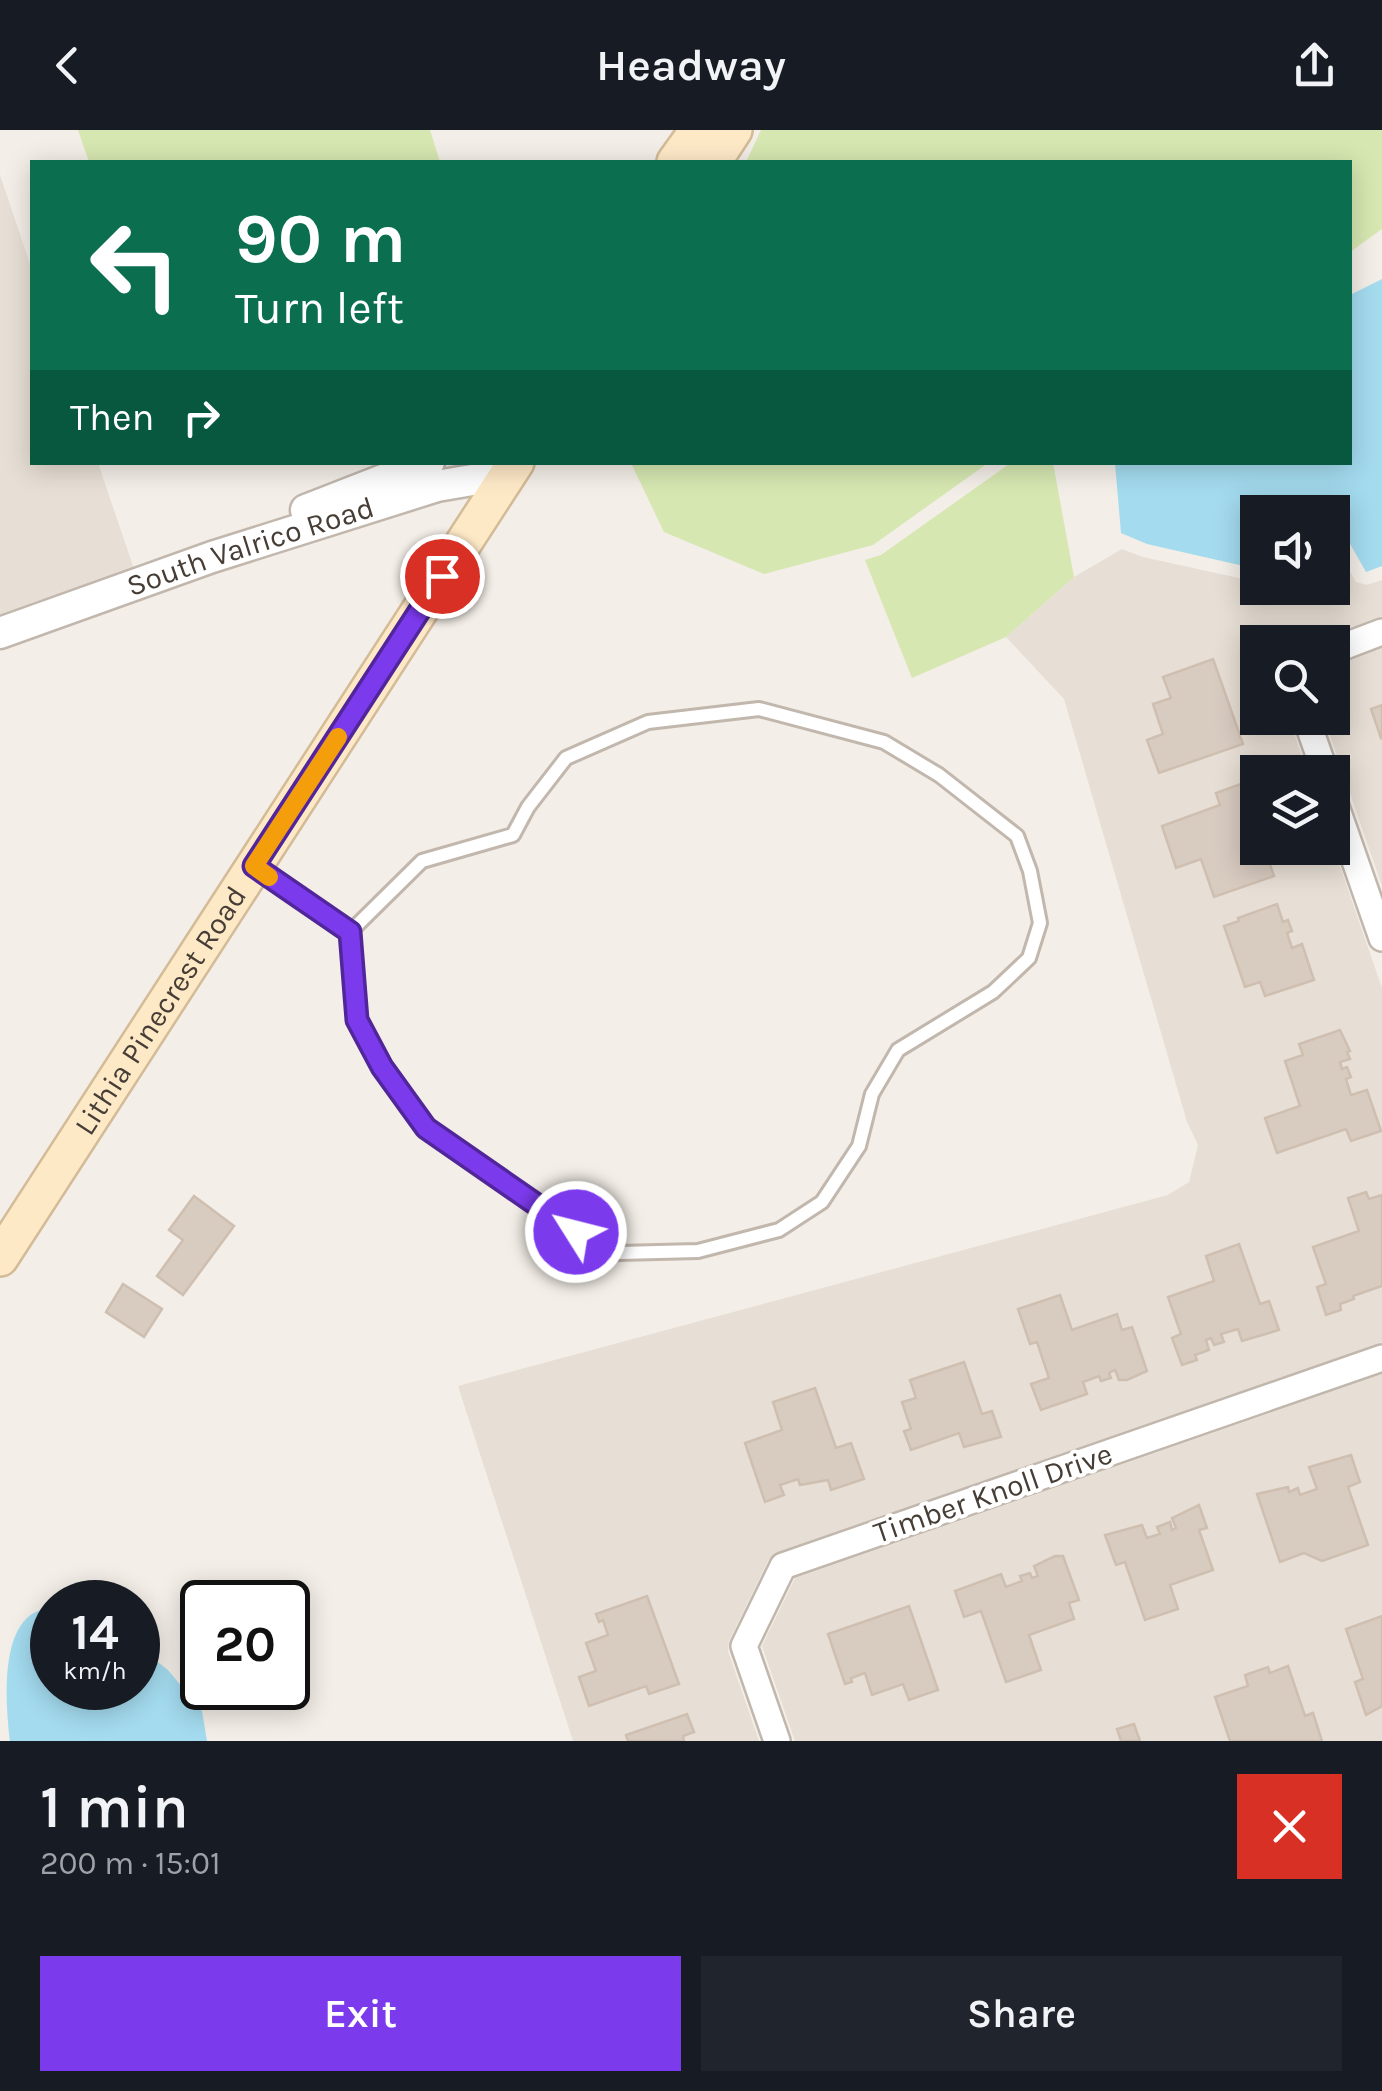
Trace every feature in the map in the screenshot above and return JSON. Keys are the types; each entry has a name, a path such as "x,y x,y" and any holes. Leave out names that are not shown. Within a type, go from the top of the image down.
{"main road":[{"path":"676,160 698,130"},
{"path":"714,160 734,130"},
{"name":"Lithia Pinecrest Road","path":"0,1258 510,471"}],"street":[{"path":"212,558 291,517 421,465"},
{"name":"South Valrico Road","path":"0,633 212,558 436,486 510,471"},
{"path":"1350,645 1382,632"},
{"path":"1350,846 1382,938"},
{"name":"Timber Knoll Drive","path":"777,1741 744,1646 783,1566 1382,1358"}],"lane":[{"path":"760,709 884,742 939,775 1017,836 1030,870 1040,923 1029,958 993,992 898,1050 872,1094 859,1146 822,1202 780,1230 698,1251 619,1253 576,1232 426,1128 382,1067 357,1020 350,932 422,861 513,835 566,758 648,722 760,709"},
{"path":"254,866 350,932"}],"shaded area":[{"path":"0,175 30,264 30,465 99,465 134,569 0,617"},
{"path":"1122,549 1240,578 1240,605 1350,605 1350,571 1356,582 1367,585 1382,580 1382,616 1350,629 1350,625 1240,625 1240,735 1295,735 1301,755 1240,755 1240,865 1340,865 1382,988 1382,1342 778,1552 768,1561 729,1641 728,1651 759,1741 573,1741 458,1386 1168,1195 1189,1182 1198,1145 1187,1122 1064,699 1006,637 1074,577"},
{"path":"1382,648 1382,886 1350,793 1350,755 1337,755 1330,735 1350,735 1350,660"},
{"path":"1382,1374 1382,1741 795,1741 762,1646 795,1578"}],"green space":[{"path":"78,130 430,130 439,160 88,160"},
{"path":"761,130 1382,130 1382,229 1352,251 1352,160 747,160"},
{"path":"632,465 985,465 873,545 764,574 664,532"},
{"path":"1008,465 1053,465 1074,577 1006,637 912,678 865,560 881,555"}],"water":[{"path":"1382,279 1382,566 1366,572 1350,544 1350,495 1240,495 1240,565 1147,544 1121,533 1115,465 1352,465 1352,294"},
{"path":"30,1616 30,1710 160,1710 160,1664 180,1684 180,1710 202,1711 207,1741 10,1741 7,1683 19,1628"}],"building":[{"path":"1213,659 1243,744 1159,773 1147,740 1163,734 1153,704 1171,698 1163,677"},
{"path":"1382,705 1382,737 1381,738 1371,709"},
{"path":"1240,784 1240,865 1270,865 1274,876 1214,897 1201,859 1176,868 1162,826 1220,805 1216,793"},
{"path":"1277,904 1283,922 1288,920 1292,931 1287,933 1292,948 1302,944 1314,980 1265,996 1260,982 1245,987 1224,926"},
{"path":"1340,1030 1350,1051 1350,1059 1340,1062 1351,1077 1346,1079 1351,1095 1367,1090 1381,1131 1351,1141 1346,1129 1277,1153 1265,1118 1300,1106 1285,1061 1303,1055 1299,1044"},
{"path":"1366,1192 1369,1199 1382,1195 1382,1286 1353,1296 1354,1299 1340,1304 1341,1310 1326,1315 1317,1287 1326,1284 1313,1247 1359,1231 1348,1198"},
{"path":"194,1196 234,1226 183,1295 157,1276 183,1240 169,1230"},
{"path":"1239,1244 1260,1304 1269,1301 1279,1330 1242,1341 1238,1329 1221,1334 1224,1342 1214,1345 1211,1338 1206,1340 1209,1350 1182,1365 1172,1338 1181,1334 1168,1297 1214,1281 1206,1256"},
{"path":"123,1284 162,1309 144,1337 106,1312"},
{"path":"1060,1295 1072,1330 1117,1314 1122,1330 1132,1327 1147,1371 1119,1380 1115,1370 1109,1373 1111,1378 1101,1381 1099,1376 1083,1382 1087,1394 1041,1410 1031,1384 1049,1378 1037,1342 1030,1344 1018,1309"},
{"path":"964,1362 982,1414 992,1411 1001,1437 964,1447 959,1433 911,1450 904,1431 911,1429 902,1402 916,1398 910,1380"},
{"path":"815,1388 836,1448 851,1443 864,1479 831,1490 828,1480 800,1485 798,1479 780,1485 784,1495 765,1502 745,1443 782,1430 773,1402"},
{"path":"1351,1455 1360,1482 1348,1487 1368,1545 1322,1561 1304,1553 1280,1562 1257,1494 1288,1487 1289,1492 1298,1488 1300,1495 1317,1489 1309,1467"},
{"path":"1199,1505 1207,1528 1199,1530 1213,1570 1170,1585 1178,1609 1145,1620 1125,1562 1116,1565 1105,1535 1142,1525 1147,1538 1160,1534 1157,1527 1170,1522 1172,1530 1176,1528 1172,1518"},
{"path":"1063,1556 1079,1600 1069,1603 1074,1619 1029,1635 1041,1670 1006,1682 981,1611 964,1617 955,1591 1001,1574 1006,1587 1022,1581 1020,1576 1038,1576 1034,1566"},
{"path":"647,1596 679,1684 649,1694 646,1686 589,1706 579,1677 596,1671 586,1643 608,1635 603,1620 599,1622 596,1614"},
{"path":"909,1606 938,1690 909,1700 903,1684 872,1695 865,1673 845,1684 828,1634"},
{"path":"1382,1616 1382,1706 1366,1715 1355,1682 1363,1679 1346,1629"},
{"path":"1288,1666 1305,1716 1313,1713 1322,1741 1230,1741 1215,1697 1248,1686 1245,1675 1268,1667 1270,1673"},
{"path":"687,1714 694,1732 683,1736 684,1741 628,1741 626,1735"},
{"path":"1134,1724 1140,1741 1121,1741 1117,1729"}],"slow traffic":[{"path":"269,877 254,866 338,737"}],"route":[{"path":"442,576 254,866 350,932 357,1020 382,1067 426,1128 576,1232"}]}
